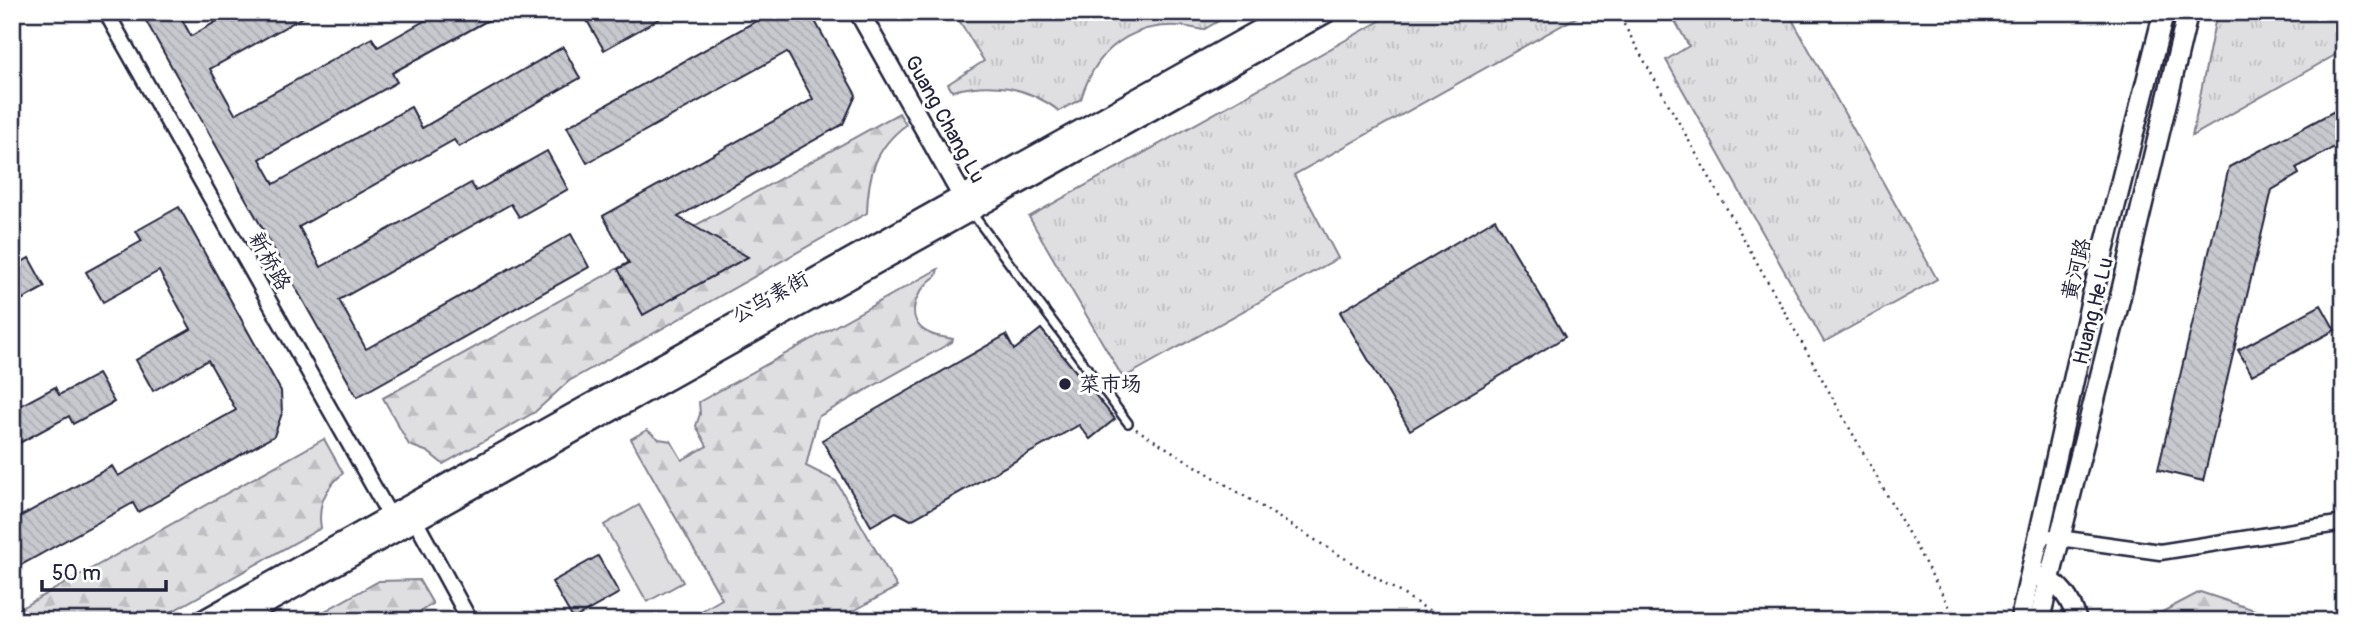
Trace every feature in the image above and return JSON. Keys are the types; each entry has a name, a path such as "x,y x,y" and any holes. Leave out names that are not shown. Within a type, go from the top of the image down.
{"main road":[{"name":"公乌素街","path":"235,621 393,523 415,520 966,204 1292,12"},
{"name":"公乌素街","path":"202,621 393,523 966,204 1327,12"},
{"name":"黄河路","path":"2050,537 2092,297 2164,12"},
{"name":"Huang He Lu","path":"2039,621 2040,576 2119,303 2188,12"},
{"path":"2020,621 2040,576"}],"street":[{"name":"新桥路","path":"106,12 393,523"},
{"name":"Guang Chang Lu","path":"859,12 966,204"},
{"path":"415,520 470,621"},
{"path":"2050,537 2160,552 2344,523"},
{"path":"2040,576 2072,601 2077,621"}],"lane":[{"path":"966,204 1128,424"}],"path":[{"path":"1617,12 1954,615 1945,621"},
{"path":"1128,424 1446,621"},
{"path":"892,621 902,615"}],"green space":[{"path":"954,12 1234,12 1203,30 1162,26 1127,37 1099,62 1081,99 1059,111 1034,96 1008,88 981,86 952,91 948,84 984,61"},
{"path":"1396,12 1582,14 1294,175 1338,258 1123,378 1029,217"},
{"path":"1670,12 1788,12 1937,279 1824,342 1666,60 1689,46"},
{"path":"2217,12 2344,12 2344,50 2192,136"},
{"path":"899,113 906,125 887,143 875,163 869,186 867,213 569,381 535,412 443,464 428,452 409,445 383,398"},
{"path":"938,269 936,276 918,297 914,313 922,328 933,335 953,339 952,342 818,417 806,466 836,481 897,587 835,621 700,621 696,614 722,599 631,439 647,430 659,439 671,441 682,460 707,446 696,426 700,414 699,402"},
{"path":"324,439 343,473 331,485 321,505 321,528 155,621 12,621 12,613"},
{"path":"639,505 683,582 647,602 604,525"},
{"path":"419,580 433,604 403,621 307,621 379,581"},
{"path":"2200,592 2288,621 2145,621"}],"building":[{"path":"141,12 178,12 191,36 233,12 312,12 210,69 235,114 372,38 378,47 440,12 503,12 392,73 397,82 260,159 274,184 411,107 422,128 563,47 580,78 459,147 454,140 299,227 321,267 471,183 476,191 547,151 568,189 519,217 511,204 339,300 366,349 571,234 589,267 357,397"},
{"path":"582,12 671,12 604,50"},
{"path":"772,12 810,12 856,95 843,124 678,217 748,257 643,315 618,269 629,263 603,216 813,99 787,52 587,163 567,127"},
{"path":"2344,106 2344,142 2296,168 2299,174 2272,190 2203,481 2158,470 2229,167"},
{"path":"179,207 281,391 282,413 274,436 138,512 133,503 12,570 12,521 112,466 118,476 236,410 208,360 153,391 136,360 191,329 159,271 103,302 86,272 142,241 136,231"},
{"path":"1495,219 1565,337 1410,430 1340,312"},
{"path":"29,258 45,287 12,305 12,268"},
{"path":"2321,305 2335,330 2252,375 2238,350"},
{"path":"1041,329 1115,419 1090,439 1079,425 911,520 896,512 871,526 822,440 1006,335 1014,350"},
{"path":"98,374 114,402 73,424 69,416 12,447 12,410 55,387 59,395"},
{"path":"598,556 619,593 573,619 552,582"}],"place":[{"name":"菜市场","path":"1065,384"}]}
